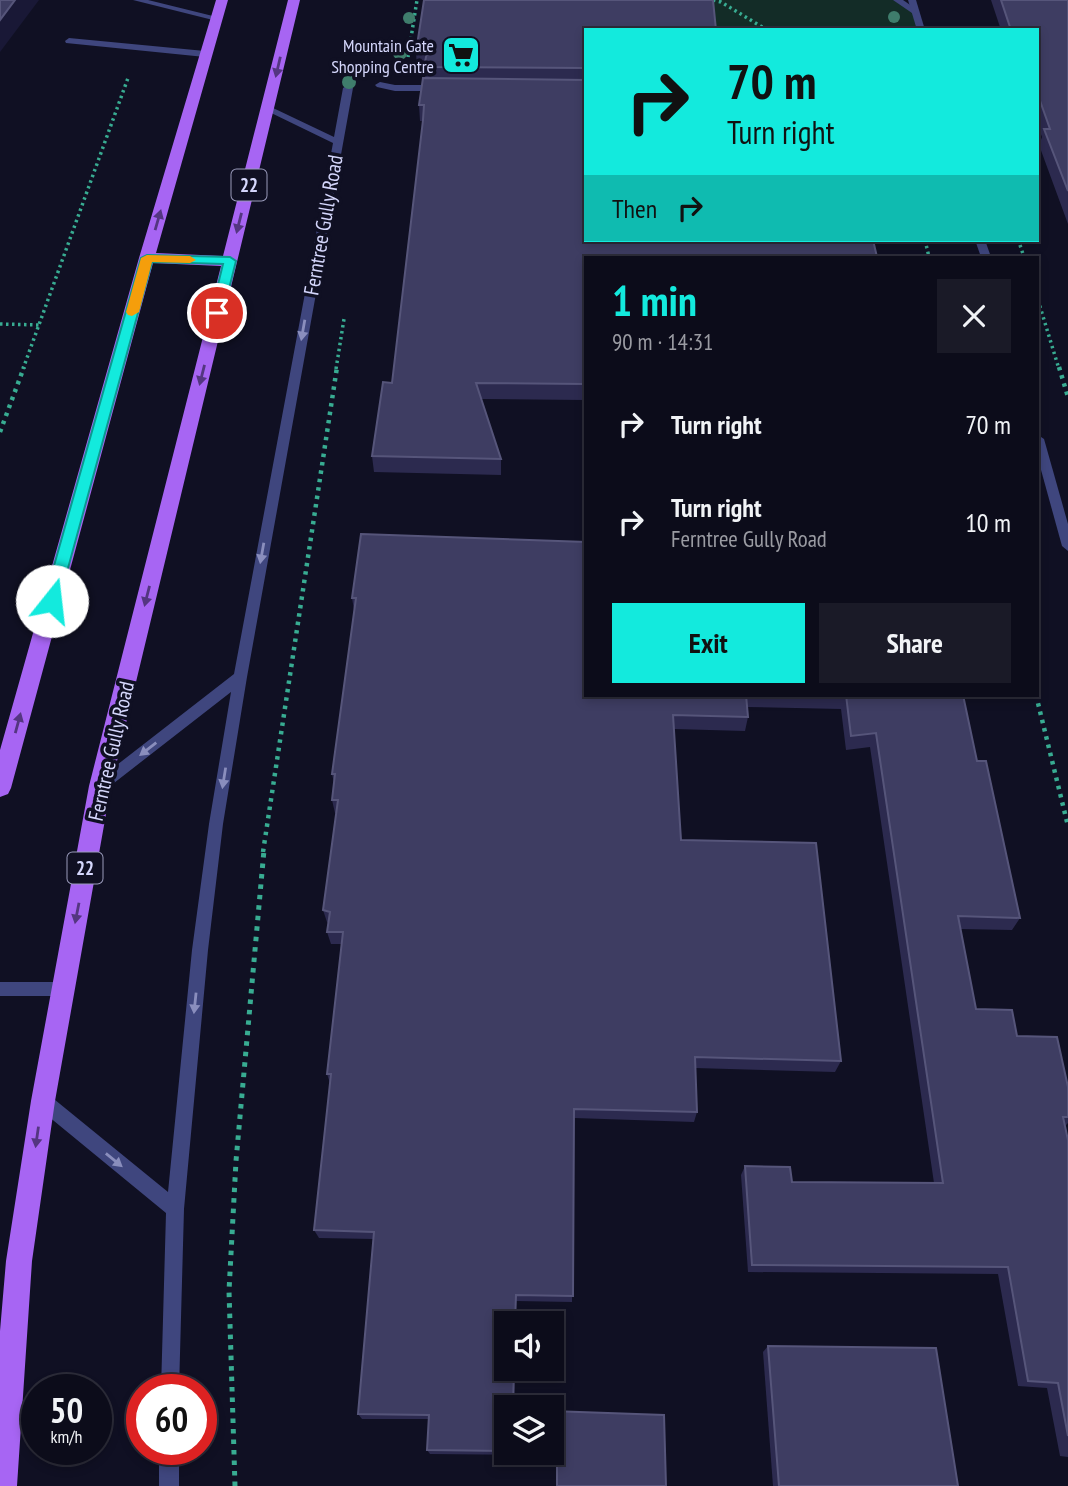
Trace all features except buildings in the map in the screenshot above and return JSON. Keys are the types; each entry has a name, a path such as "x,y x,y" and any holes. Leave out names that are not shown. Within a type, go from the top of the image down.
{"main road":[{"path":"0,789 147,258 222,0"},
{"name":"Ferntree Gully Road","path":"2,1486 19,1261 43,1101 100,786 294,0"},
{"path":"147,258 230,261"}],"street":[{"path":"137,0 217,18"},
{"path":"897,0 915,11"},
{"path":"912,0 919,28"},
{"path":"69,41 205,54"},
{"path":"380,85 395,88 449,89"},
{"name":"Ferntree Gully Road","path":"170,1374 175,1209 200,950 240,677 348,88"},
{"name":"Ferntree Gully Road","path":"268,109 338,142"},
{"path":"1039,443 1068,546"},
{"path":"100,786 240,677"},
{"path":"0,989 63,989"},
{"path":"43,1101 175,1209"},
{"path":"169,1465 169,1486"}],"path":[{"path":"408,62 417,0"},
{"path":"713,0 722,2 764,28"},
{"path":"0,432 131,70"},
{"path":"1039,303 1068,397"},
{"path":"236,1486 229,1291 236,1161 254,952 267,825 346,307"},
{"path":"0,324 39,325"},
{"path":"1036,697 1068,826"}],"green space":[{"path":"709,0 897,0 915,11 920,28 712,28"}],"slow traffic":[{"path":"132,312 147,258 190,260"}],"place":[{"name":"Mountain Gate Shopping Centre","path":"461,55"}],"route":[{"path":"52,601 147,258 230,261 217,313"}]}
